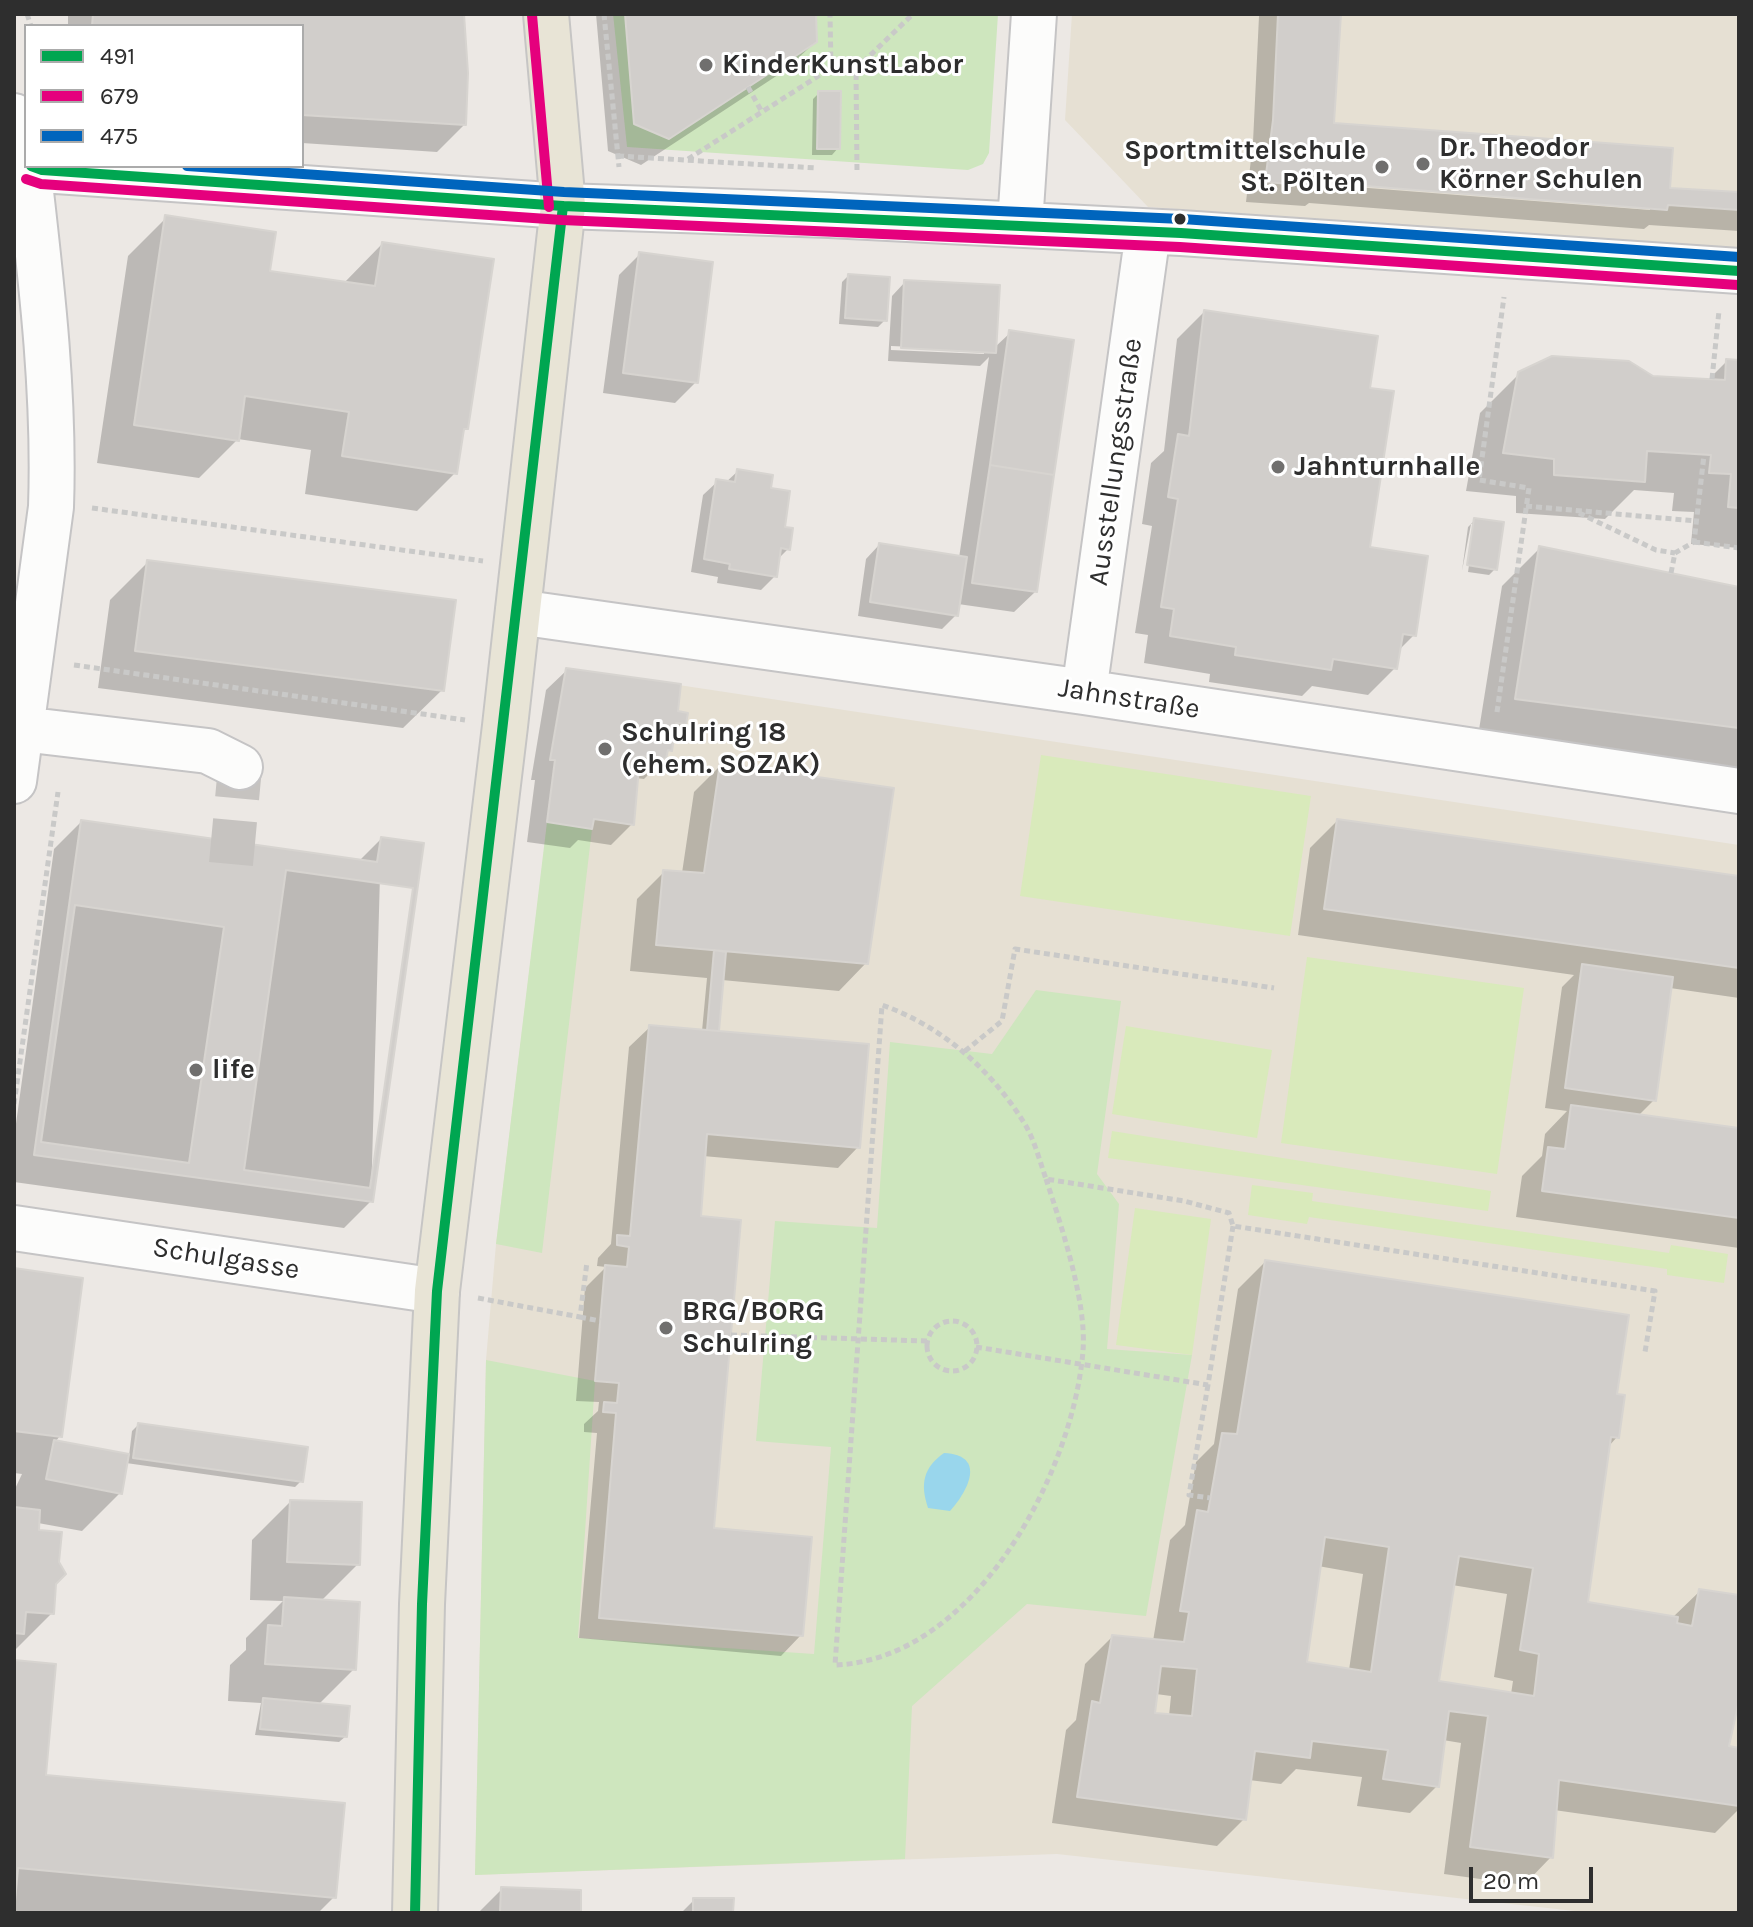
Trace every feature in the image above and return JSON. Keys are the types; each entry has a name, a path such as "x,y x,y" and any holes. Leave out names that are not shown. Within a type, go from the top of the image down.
{"main road":[{"path":"415,1913 422,1604 437,1291 563,206 546,14"}],"street":[{"path":"1020,224 1034,14"},
{"path":"14,116 24,151"},
{"path":"14,781 51,507 52,467 46,334 28,168"},
{"path":"36,168 563,206 1020,224 1731,271"},
{"name":"Ausstellungsstraße","path":"1084,692 1148,232"},
{"name":"Jahnstraße","path":"518,612 1084,692 1739,791"},
{"path":"22,729 208,751 240,767"},
{"name":"Schulgasse","path":"14,1228 437,1291"}],"path":[{"path":"604,14 623,207"},
{"path":"830,14 831,68"},
{"path":"687,159 831,68 856,69 913,14"},
{"path":"856,69 857,171"},
{"path":"748,87 762,112"},
{"path":"1492,754 1529,488 1479,480 1509,256"},
{"path":"1712,379 1731,271"},
{"path":"1694,542 1704,455"},
{"path":"1526,506 1696,521"},
{"path":"91,507 523,566"},
{"path":"1575,510 1656,550 1675,553 1694,542 1739,548"},
{"path":"1671,573 1675,553"},
{"path":"74,665 505,726"},
{"path":"965,1051 1002,1021 1015,949 1274,988"},
{"path":"882,1005 910,1015 965,1051 1028,1128 1046,1179 1075,1283 1083,1348 1073,1410 1040,1498 1003,1562 955,1610 906,1648 864,1664 835,1665 882,1005"},
{"path":"1046,1179 1184,1201 1229,1213 1233,1226 1189,1495 1210,1498"},
{"path":"1233,1226 1655,1291 1645,1352"},
{"path":"580,1317 587,1262"},
{"path":"437,1291 600,1321"},
{"path":"950,1321 972,1331 976,1347 971,1362 949,1371 929,1357 927,1341 935,1327 950,1321"},
{"path":"731,1335 927,1341"},
{"path":"976,1347 1208,1385"}],"shaded area":[{"name":"Dr. Theodor Körner Schulen","path":"1072,14 1739,14 1739,248 1148,207 1065,120"},
{"path":"566,668 1739,845 1739,1913 1593,1913 1057,1854 475,1875 486,1360 496,1244 555,761 550,760"}],"green space":[{"path":"613,14 998,14 989,153 983,164 968,170 627,147"},
{"path":"1041,755 1311,796 1290,936 1020,896"},
{"path":"547,822 592,829 542,1253 496,1244"},
{"path":"1307,957 1524,988 1497,1174 1281,1143"},
{"path":"1036,990 1121,1001 1097,1174 1119,1204 1107,1349 1192,1355 1146,1616 1027,1604 912,1706 905,1859 475,1875 486,1360 595,1381 578,1638 814,1654 831,1447 756,1441 775,1221 877,1228 890,1042 992,1054"},
{"path":"1126,1026 1272,1050 1257,1138 1112,1114"},
{"path":"1112,1131 1491,1191 1488,1211 1108,1158"},
{"path":"1252,1185 1313,1193 1312,1201 1669,1253 1671,1245 1728,1254 1724,1283 1667,1275 1667,1269 1309,1217 1307,1224 1248,1215"},
{"path":"1135,1208 1211,1219 1192,1355 1116,1345"}],"water":[{"path":"944,1453 957,1455 966,1460 970,1467 963,1494 950,1511 928,1508 924,1491 928,1471"}],"building":[{"path":"93,14 464,14 468,73 466,125 304,115 304,24 92,24"},
{"name":"KinderKunstLabor","path":"625,14 816,14 817,42 669,139 634,124"},
{"path":"1278,14 1341,14 1334,123 1673,148 1670,188 1739,192 1739,210 1668,205 1667,210 1328,183 1328,187 1265,182 1273,120"},
{"path":"818,91 841,91 840,149 817,149"},
{"path":"165,215 276,232 270,271 375,286 382,242 494,259 468,429 464,429 457,474 342,456 349,412 245,396 239,441 134,425"},
{"path":"639,252 713,262 698,383 623,373"},
{"path":"848,274 890,277 887,321 845,318"},
{"path":"904,280 1000,285 996,353 901,348"},
{"name":"Jahnturnhalle","path":"1204,310 1378,336 1370,388 1394,391 1370,547 1428,556 1416,636 1403,634 1397,669 1333,659 1331,670 1235,655 1236,647 1170,636 1174,609 1161,607 1178,499 1168,497 1178,434 1189,436"},
{"path":"1009,330 1074,340 1054,475 990,465"},
{"path":"1552,356 1629,361 1653,376 1725,380 1726,359 1739,360 1739,508 1728,507 1731,474 1709,473 1711,455 1647,451 1645,482 1554,475 1554,459 1503,453 1518,372"},
{"path":"990,465 1054,475 1037,592 972,583"},
{"path":"737,469 773,475 771,488 790,491 785,527 793,528 790,550 781,548 777,577 729,569 730,564 704,559 716,479 735,482"},
{"path":"1474,518 1504,522 1497,570 1467,565"},
{"path":"879,543 967,557 958,616 870,602"},
{"path":"1539,546 1739,587 1739,728 1515,699"},
{"path":"147,560 456,600 444,691 135,651"},
{"path":"566,668 681,684 678,711 688,713 686,724 676,723 672,751 668,750 666,759 640,756 634,825 594,819 592,829 547,822 555,760 550,760"},
{"path":"720,763 894,788 868,964 656,945 663,870 704,873"},
{"path":"1337,819 1739,876 1739,968 1324,909"},
{"path":"81,820 377,862 381,837 424,843 373,1202 34,1155"},
{"path":"286,870 413,888 370,1188 244,1170"},
{"path":"75,905 224,927 189,1163 41,1142"},
{"path":"714,950 726,952 719,1031 707,1030"},
{"path":"1582,964 1673,977 1656,1101 1565,1088"},
{"name":"BRG/BORG Schulring","path":"649,1025 869,1044 860,1148 707,1134 701,1216 741,1220 714,1528 812,1537 803,1636 599,1618 616,1413 603,1412 604,1402 617,1403 619,1383 595,1381 605,1265 627,1267 629,1247 617,1245 617,1235 630,1236"},
{"path":"1571,1105 1739,1128 1739,1218 1542,1191 1548,1147 1565,1149"},
{"path":"1265,1260 1629,1315 1617,1394 1625,1395 1619,1438 1611,1437 1588,1602 1678,1617 1677,1623 1692,1626 1699,1589 1739,1595 1739,1701 1729,1746 1739,1748 1739,1806 1559,1780 1553,1858 1470,1847 1488,1716 1449,1711 1439,1787 1383,1779 1388,1750 1312,1741 1310,1758 1255,1751 1246,1820 1077,1797 1092,1701 1100,1703 1112,1635 1184,1642 1189,1612 1180,1611 1197,1510 1208,1512 1222,1433 1237,1434","holes":["1325,1537 1389,1547 1371,1672 1307,1662","1459,1556 1533,1568 1520,1650 1539,1654 1534,1696 1439,1681","1161,1666 1197,1669 1192,1716 1155,1713"]},
{"path":"14,1268 83,1278 62,1437 14,1431"},
{"path":"138,1423 308,1447 303,1482 133,1458"},
{"path":"54,1440 129,1454 122,1494 46,1479"},
{"path":"290,1500 362,1502 360,1565 287,1562"},
{"path":"14,1507 40,1510 39,1530 62,1532 59,1562 66,1574 56,1584 54,1614 26,1612 24,1634 14,1633"},
{"path":"284,1597 360,1602 356,1670 265,1664 268,1625 282,1626"},
{"path":"14,1660 56,1664 46,1775 345,1803 336,1898 18,1868 14,1912"},
{"path":"263,1698 350,1706 347,1737 260,1729"},
{"path":"501,1887 581,1890 581,1913 500,1913"},
{"path":"693,1898 734,1898 733,1913 693,1913"}],"tunnel":[{"path":"231,864 240,767"}],"transit line":[{"name":"679","path":"532,15 549,207"},
{"name":"491","path":"36,168 563,206 1181,233 1739,271"},
{"name":"475","path":"216,168 564,192 1182,219 1739,257"},
{"name":"679","path":"26,179 41,184 562,220 1180,247 1738,285"},
{"name":"491","path":"415,1913 422,1604 437,1291 563,206"}],"place":[{"name":"KinderKunstLabor","path":"706,65"},
{"name":"Dr. Theodor Körner Schulen","path":"1423,164"},
{"name":"Sportmittelschule St. Pölten","path":"1382,167"},
{"name":"Jahnturnhalle","path":"1278,467"},
{"name":"Schulring 18 (ehem. SOZAK)","path":"605,749"},
{"name":"life","path":"196,1070"},
{"name":"BRG/BORG Schulring","path":"666,1328"}]}
